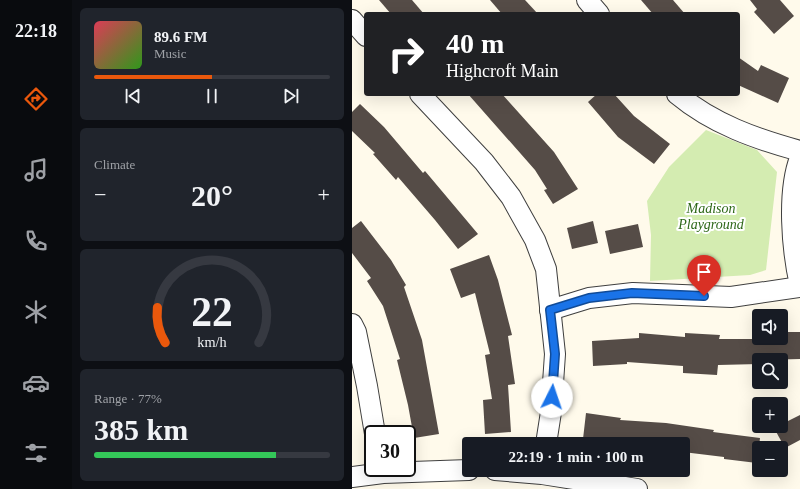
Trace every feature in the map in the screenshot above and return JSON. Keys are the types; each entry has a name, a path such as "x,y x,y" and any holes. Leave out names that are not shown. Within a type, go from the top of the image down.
{"street":[{"path":"587,0 597,12"},
{"path":"352,20 364,34"},
{"path":"422,96 484,162 512,197 535,240 546,269 555,354 551,412 547,437"},
{"path":"679,96 696,110 759,140 800,151"},
{"path":"550,310 589,298 632,293 731,297 800,286 795,262 792,215 800,158"},
{"path":"352,324 356,332 374,425"},
{"path":"416,471 462,470"},
{"path":"352,477 364,475"},
{"path":"570,477 637,489"}],"green space":[{"name":"Madison Playground","path":"706,130 757,150 777,172 766,270 750,275 650,281 651,235 647,201 669,167"}],"building":[{"path":"379,0 412,0 422,12 389,12"},
{"path":"490,0 525,0 536,12 500,12"},
{"path":"641,0 673,0 683,12 651,12"},
{"path":"750,0 780,0 794,16 774,34 754,12 757,9"},
{"path":"740,58 758,71 761,65 789,78 778,103 740,86"},
{"path":"470,96 504,96 554,152 578,189 553,204 544,190 547,189 535,170"},
{"path":"595,96 616,96 634,116 670,144 654,164 618,137 588,102"},
{"path":"360,104 384,127 423,173 425,171 478,234 458,249 398,177 396,180 373,154 375,153 352,131 352,112"},
{"path":"361,221 391,260 406,285 404,287 422,340 439,434 416,438 416,425 412,425 397,360 400,359 383,306 367,281 371,278 352,253 352,228"},
{"path":"593,221 598,243 572,249 567,228"},
{"path":"638,224 643,247 610,254 605,231"},
{"path":"489,255 498,280 512,335 508,336 515,384 508,385 511,432 485,434 483,400 492,399 485,355 490,354 475,293 461,298 450,269"},
{"path":"788,332 800,332 800,359 788,359 788,353 752,353 752,364 718,365 717,375 683,373 683,366 627,362 627,364 593,366 592,341 639,338 639,333 685,337 685,333 720,335 719,339 752,339 752,345 788,345"},
{"path":"586,413 621,418 620,420 666,423 714,430 713,432 760,438 760,441 752,441 752,462 690,453 690,437 583,437"},
{"path":"800,415 800,440 788,446 788,441 781,441 777,433 788,433 788,421"}],"route":[{"path":"552,397 555,354 550,310 589,298 632,293 704,296"}]}
